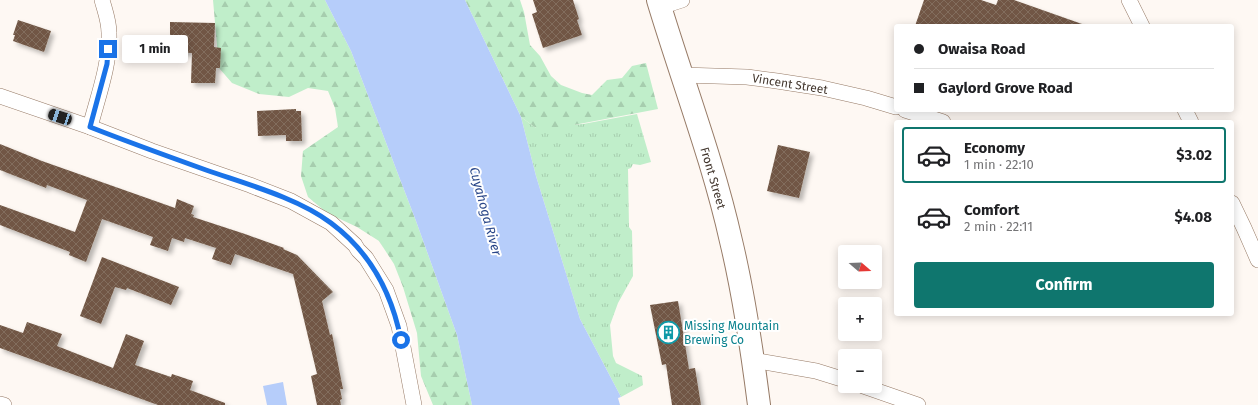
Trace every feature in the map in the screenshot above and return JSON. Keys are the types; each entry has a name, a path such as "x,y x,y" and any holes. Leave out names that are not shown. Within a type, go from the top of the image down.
{"main road":[{"name":"Front Street","path":"659,3 712,170 731,240 753,360 759,405"}],"street":[{"path":"90,127 107,64 109,33 107,17 102,0"},
{"path":"659,3 682,0"},
{"path":"1128,0 1141,24"},
{"name":"Vincent Street","path":"682,75 747,77 777,81 852,95 894,106"},
{"path":"0,96 90,127 292,202 331,223 355,245 366,258 386,290 399,326 414,405"},
{"path":"911,112 937,120"},
{"path":"1234,207 1245,228 1258,260"},
{"path":"753,360 816,371 838,378"},
{"path":"882,393 918,405"},
{"path":"0,404 4,405"}],"green space":[{"path":"213,0 325,0 351,51 416,221 457,335 472,405 433,405 421,376 417,333 403,287 394,264 379,241 357,227 327,213 308,197 301,176 303,151 338,127 335,108 328,91 308,88 289,97 259,94 232,83 219,68"},
{"path":"465,0 520,0 524,12 530,45 540,56 551,76 561,85 582,93 592,95 607,80 622,78 632,66 646,63 658,109 558,128 536,128 521,117"},
{"path":"637,114 651,162 640,165 633,164 631,168 628,169 629,227 632,231 633,276 618,303 610,325 613,356 616,363 642,376 643,385 621,397 580,319 536,176 521,117 536,128 583,124"}],"water":[{"name":"Cuyahoga River","path":"325,0 465,0 521,117 536,176 580,319 621,397 618,398 620,405 472,405 457,335 416,221 351,51"},
{"path":"283,382 287,405 267,405 263,386"}],"building":[{"path":"533,0 573,0 582,35 543,48 532,14 537,12"},
{"path":"924,0 981,0 996,5 998,0 1014,0 1082,24 916,24"},
{"path":"18,20 51,31 44,52 13,41 15,35 13,35"},
{"path":"170,22 215,23 214,47 221,48 220,68 216,68 215,83 191,83 192,53 170,52"},
{"path":"296,109 296,111 301,111 302,141 286,141 286,135 258,136 257,111"},
{"path":"0,144 42,161 175,208 177,199 194,206 191,214 194,215 193,217 284,248 283,249 297,255 333,292 322,301 330,335 332,334 343,389 340,389 342,399 340,400 341,405 317,405 311,376 317,374 293,274 235,254 231,265 212,259 216,248 185,238 184,242 172,238 168,251 150,245 153,237 102,219 86,262 69,255 70,252 0,225 0,205 75,232 87,200 47,185 46,188 0,170"},
{"path":"778,145 810,152 799,198 767,191"},
{"path":"102,257 179,287 171,305 127,288 126,290 115,287 101,324 80,316"},
{"path":"678,301 689,369 695,368 701,405 672,405 666,364 662,365 650,305"},
{"path":"27,322 62,334 57,346 113,368 126,334 144,341 135,365 171,377 172,374 193,381 190,390 225,403 225,405 158,405 0,348 0,325 23,333"}],"place":[{"name":"Missing Mountain Brewing Co","path":"669,333"}],"route":[{"path":"108,49 107,64 90,127 292,202 331,223 355,245 377,273 386,290 393,309 399,326 401,340"}]}
